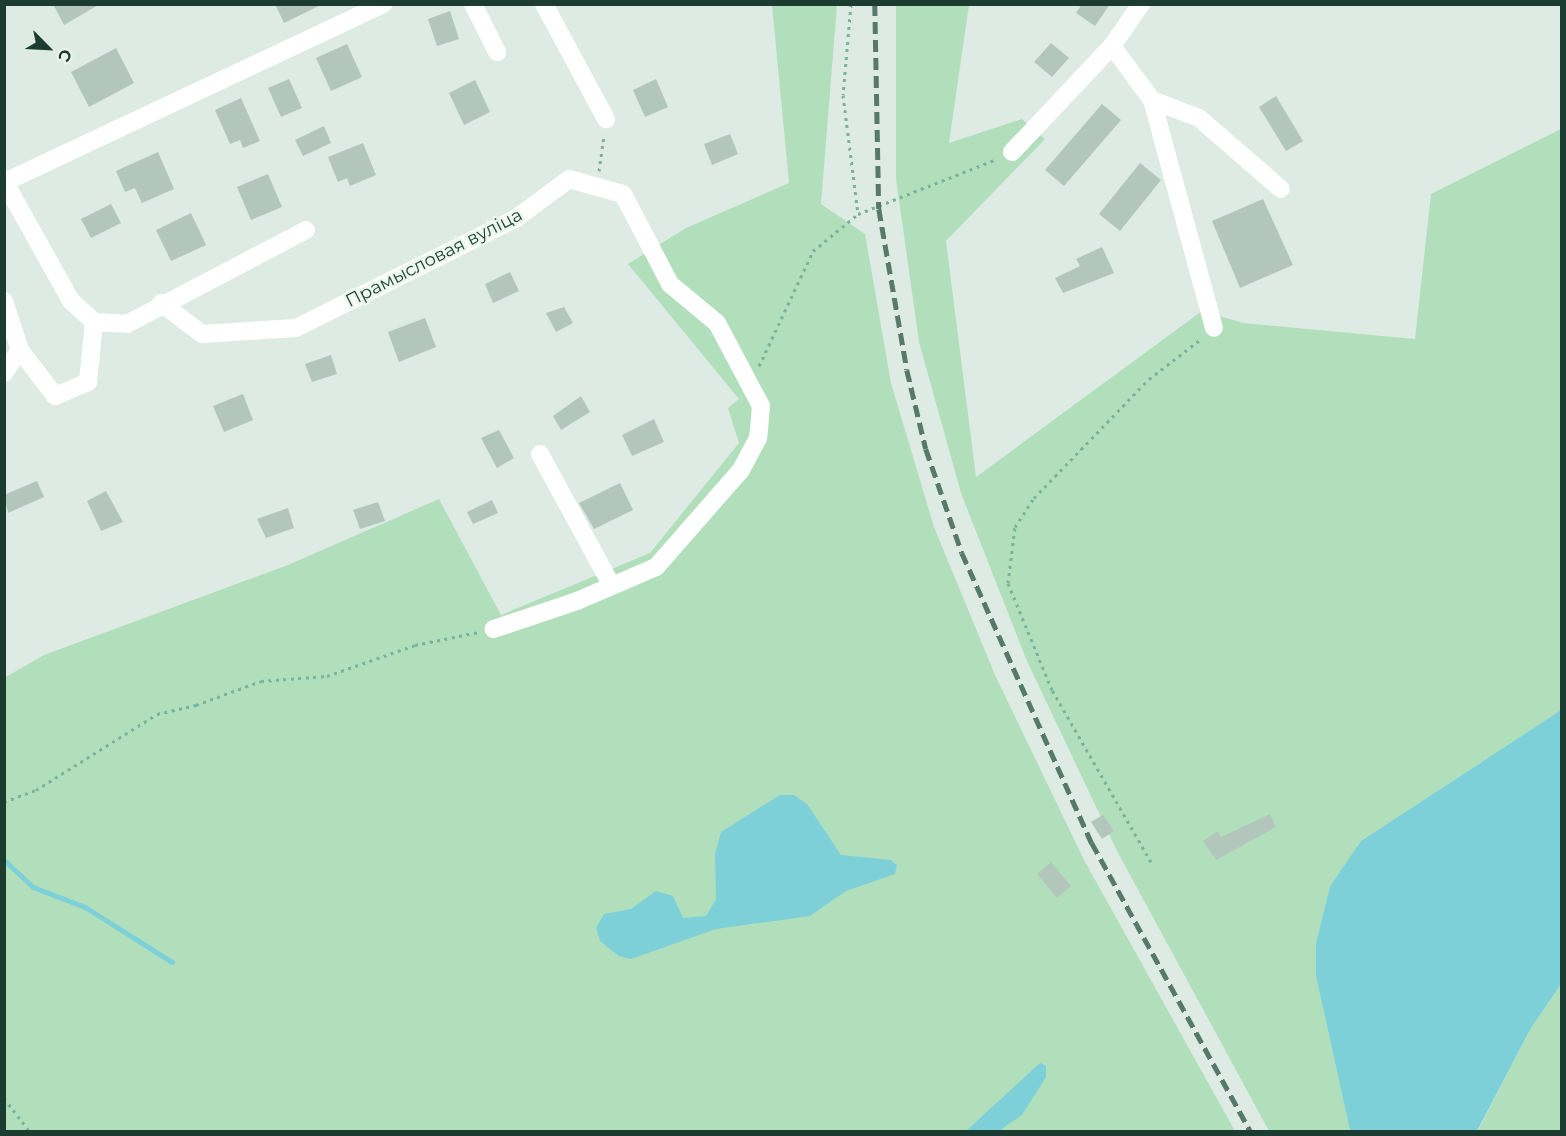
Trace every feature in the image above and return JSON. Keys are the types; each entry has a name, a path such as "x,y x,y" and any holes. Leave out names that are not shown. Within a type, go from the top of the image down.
{"street":[{"path":"5,182 383,4"},
{"path":"473,4 497,52"},
{"path":"544,4 606,119"},
{"path":"1012,152 1112,46 1141,4"},
{"path":"1112,46 1152,100 1215,328"},
{"path":"1152,100 1199,118 1281,189"},
{"name":"Прамысловая вуліца","path":"161,303 202,334 296,328 514,219 569,179 623,194 670,284 717,323 761,406 758,438 741,470 656,567 612,586 494,628"},
{"path":"4,191 5,182"},
{"path":"5,182 70,301 94,322 127,324 161,303 306,230"},
{"path":"4,301 20,350 55,396 88,382 94,322"},
{"path":"4,373 20,350"},
{"path":"540,454 612,586"}],"path":[{"path":"850,4 843,95 858,214"},
{"path":"597,187 606,119"},
{"path":"750,385 813,251 858,214 1012,152"},
{"path":"1151,862 1052,690 1008,583 1015,527 1034,498 1149,379 1215,328"},
{"path":"4,802 36,790 157,714 196,705 261,681 327,676 415,645 494,628"},
{"path":"4,1098 30,1131"}],"green space":[{"path":"772,5 837,5 821,204 865,234 891,383 934,527 995,675 1084,860 1235,1131 5,1131 4,678 44,655 288,565 439,499 501,615 650,553 739,443 728,408 739,399 628,264 686,228 789,183"},
{"path":"896,5 969,5 949,143 1022,119 1045,139 946,241 976,477 1202,311 1243,323 1415,339 1431,194 1561,129 1561,710 1361,841 1330,886 1316,943 1316,976 1350,1131 1269,1131 1117,851 1026,659 961,493 919,342 896,179"},
{"path":"1561,984 1561,1131 1477,1132 1531,1028"}],"water":[{"path":"1561,710 1561,984 1531,1028 1477,1131 1350,1131 1316,976 1316,943 1330,886 1361,841"},
{"path":"780,795 794,795 807,804 841,855 891,860 897,865 895,874 846,891 810,916 716,929 631,959 619,956 600,941 596,928 604,914 631,909 656,891 673,896 683,918 706,916 716,899 715,854 721,832"},
{"path":"1040,1063 1046,1066 1046,1077 1022,1115 999,1131 966,1131"}],"building":[{"path":"53,4 100,4 64,25"},
{"path":"275,4 323,4 284,23"},
{"path":"1082,4 1110,4 1095,26 1076,13"},
{"path":"450,11 459,39 437,46 428,19"},
{"path":"1051,43 1069,58 1052,77 1034,62"},
{"path":"347,44 362,77 331,91 316,58"},
{"path":"116,48 134,83 89,107 71,72"},
{"path":"289,79 302,108 281,117 268,88"},
{"path":"656,79 668,107 645,117 633,90"},
{"path":"475,80 490,112 464,125 449,93"},
{"path":"1276,96 1303,141 1286,151 1259,107"},
{"path":"241,98 260,141 243,148 240,140 230,144 215,110"},
{"path":"1102,104 1121,120 1064,186 1045,170"},
{"path":"324,126 331,143 303,156 295,140"},
{"path":"730,134 738,154 712,165 704,144"},
{"path":"363,143 376,175 350,186 347,178 338,182 328,157"},
{"path":"158,152 174,189 142,203 135,188 125,192 116,171"},
{"path":"1140,163 1161,180 1120,231 1099,214"},
{"path":"268,174 282,207 251,220 237,187"},
{"path":"1263,199 1293,265 1240,288 1212,221"},
{"path":"111,204 121,223 91,238 81,219"},
{"path":"191,213 206,245 171,261 156,230"},
{"path":"1102,247 1114,273 1063,293 1055,278 1080,266 1076,259"},
{"path":"510,272 519,291 493,303 485,284"},
{"path":"564,307 573,323 556,332 546,313"},
{"path":"425,318 436,347 399,362 388,332"},
{"path":"331,355 337,374 312,382 305,364"},
{"path":"243,394 253,420 224,432 213,406"},
{"path":"581,396 590,412 561,430 553,416"},
{"path":"654,419 664,442 632,456 622,435"},
{"path":"499,430 514,458 497,468 481,438"},
{"path":"37,481 44,497 8,513 4,495"},
{"path":"620,483 633,510 594,529 579,503"},
{"path":"106,491 123,522 101,531 87,501"},
{"path":"492,500 498,513 473,524 467,512"},
{"path":"378,502 385,521 360,529 353,510"},
{"path":"288,508 294,528 266,538 257,519"},
{"path":"1270,814 1276,827 1216,860 1203,841 1218,831 1221,837"},
{"path":"1103,815 1114,831 1102,839 1091,822"},
{"path":"1051,862 1071,886 1057,898 1037,874"}],"waterway":[{"path":"4,860 33,887 85,907 172,962"}],"railway":[{"path":"875,4 879,209 907,370 926,449 962,553 1092,843 1251,1132"}]}
